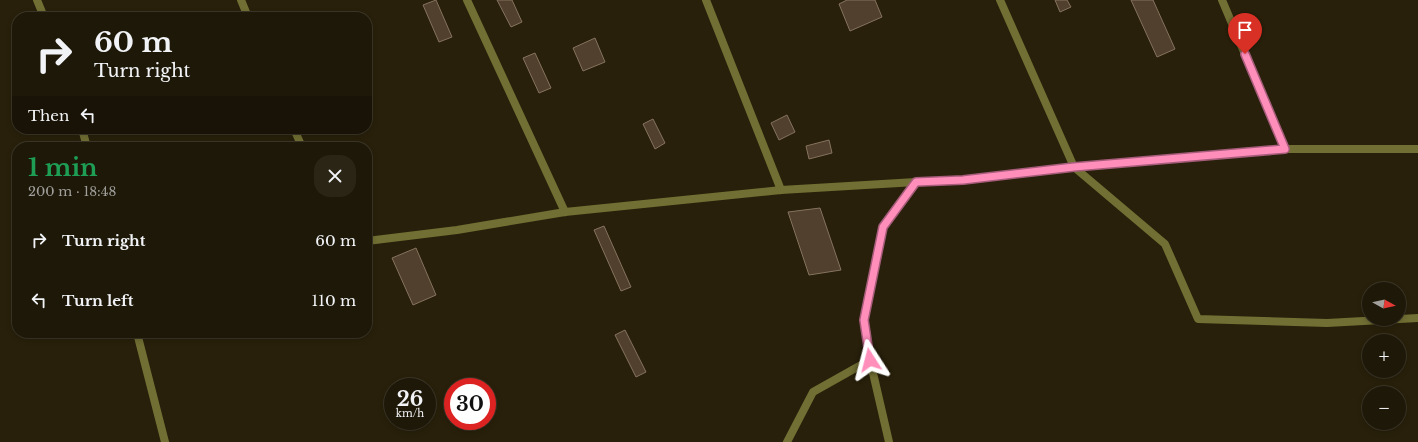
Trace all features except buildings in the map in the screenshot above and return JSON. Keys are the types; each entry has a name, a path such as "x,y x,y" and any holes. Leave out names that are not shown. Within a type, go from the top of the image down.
{"street":[{"path":"37,0 42,12"},
{"path":"241,0 246,12"},
{"path":"467,0 565,212"},
{"path":"706,0 782,190"},
{"path":"1000,0 1074,167 1165,244 1198,319 1327,323 1418,318"},
{"path":"1222,0 1285,149"},
{"path":"372,240 457,230 565,212 782,190 963,180 1074,167 1285,149 1418,149"},
{"path":"889,442 870,360 864,320 883,227 916,182"},
{"path":"138,338 165,442"},
{"path":"787,442 813,392 870,360"}],"route":[{"path":"870,360 864,320 883,227 916,182 963,180 1074,167 1285,149 1245,54"}]}
